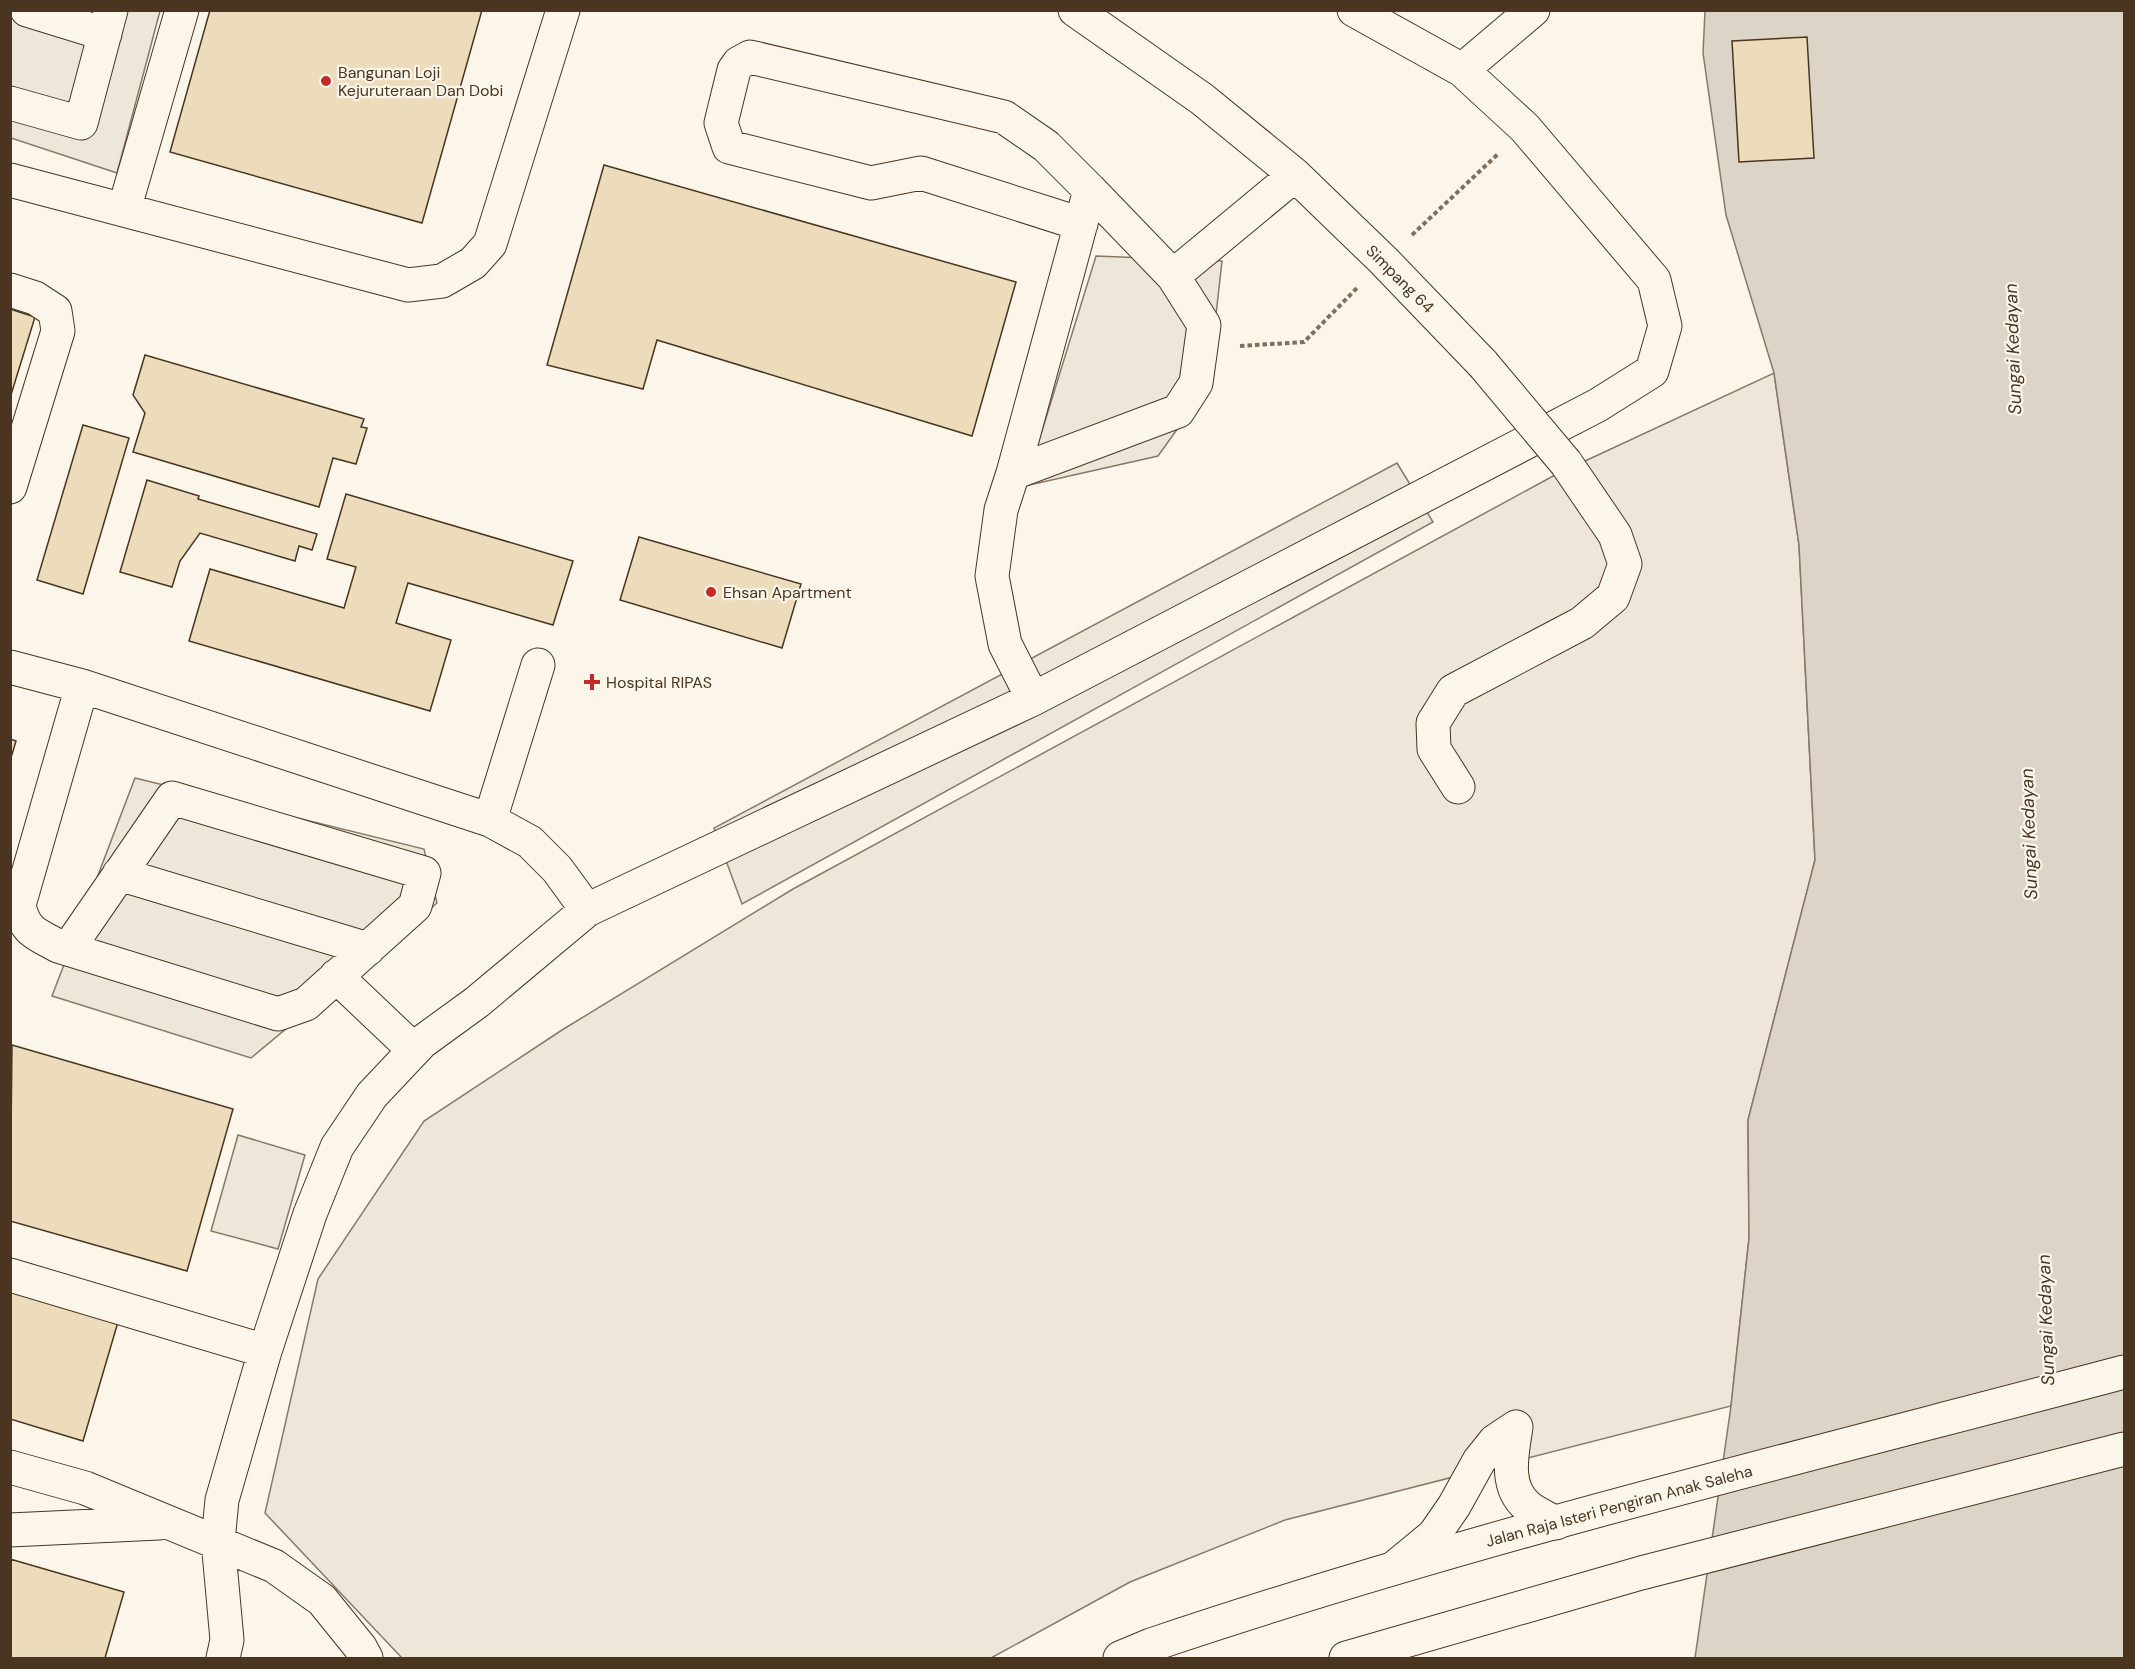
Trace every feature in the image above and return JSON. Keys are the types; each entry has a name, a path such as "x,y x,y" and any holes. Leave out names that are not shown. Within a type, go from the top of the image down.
{"main road":[{"path":"10,103 81,123 108,22 27,10"},
{"path":"124,210 182,10"},
{"path":"10,180 408,285 442,281 473,263 490,244 563,10"},
{"name":"Simpang 64","path":"1075,10 1202,99 1295,176 1384,261 1483,364 1566,463 1615,535 1625,564 1613,597 1582,623 1453,692 1433,723 1434,749 1458,787"},
{"path":"223,1659 227,1640 218,1541 222,1500 265,1351 310,1214 337,1148 372,1095 422,1042 477,1002 587,910 1033,699 1598,405 1652,371 1665,326 1654,280 1525,128 1462,70 1354,10"},
{"path":"1462,70 1533,10"},
{"path":"1013,473 1178,411 1196,382 1204,325 1173,276 1046,146 1004,117 750,57 739,63 734,70 721,123 729,147 871,183 921,173 1081,224"},
{"path":"1173,276 1295,176"},
{"path":"1033,699 1005,644 992,576 1001,510 1090,190"},
{"path":"10,290 35,298 55,311 58,331 10,487"},
{"path":"490,820 538,665"},
{"path":"10,667 82,686 490,820 530,842 557,868 587,910"},
{"path":"68,949 172,798 424,873 415,906 306,1004 278,1014 58,946 37,934 23,922 19,905 82,686"},
{"path":"119,874 368,949"},
{"path":"336,976 414,1050"},
{"path":"10,1275 265,1351"},
{"name":"Jalan Raja Isteri Pengiran Anak Saleha","path":"1120,1659 1151,1645 1256,1610 1394,1568 1626,1503 2124,1372"},
{"path":"1394,1568 1434,1535 1454,1506 1479,1461 1495,1441 1516,1427 1510,1471 1516,1493 1528,1506 1556,1523"},
{"path":"1346,1659 1641,1573 2124,1449"},
{"path":"10,1467 86,1488 274,1566 322,1600 360,1647 366,1659"},
{"path":"10,1530 169,1522"}],"path":[{"path":"1201,348 1304,342 1384,261 1525,128"}],"shaded area":[{"path":"11,11 160,11 117,173 11,138"},
{"path":"1096,256 1222,261 1208,386 1158,456 1025,486"},
{"path":"1774,373 1799,545 1815,860 1748,1120 1749,1238 1731,1406 1285,1520 1130,1582 991,1658 402,1658 265,1513 318,1279 424,1121 562,1030 793,889 1555,475"},
{"path":"1397,463 1433,522 742,904 714,828"},
{"path":"135,778 424,849 437,903 251,1058 52,996"},
{"path":"238,1135 305,1155 278,1249 211,1231"}],"water":[{"name":"Sungai Kedayan","path":"1705,11 2124,11 2124,1658 1695,1658 1731,1406 1749,1238 1748,1120 1815,860 1799,545 1774,373 1726,215 1703,53"}],"building":[{"name":"Bangunan Loji Kejuruteraan Dan Dobi","path":"210,10 482,10 422,223 170,152"},
{"path":"1807,37 1814,158 1739,162 1732,41"},
{"path":"604,165 1016,282 972,436 657,340 643,389 547,365"},
{"path":"10,309 35,317 10,398"},
{"path":"145,355 364,419 361,427 367,428 356,464 333,458 319,507 133,452 145,413 133,395"},
{"path":"83,425 129,438 83,594 37,580"},
{"path":"147,480 199,496 198,499 317,534 312,550 299,546 295,561 200,533 180,561 172,587 120,572"},
{"path":"346,494 573,561 553,625 408,583 396,623 451,640 430,711 189,641 210,569 344,608 356,567 327,559"},
{"name":"Ehsan Apartment","path":"639,537 801,584 782,648 620,600"},
{"path":"10,739 16,741 10,761"},
{"path":"12,1045 233,1109 187,1271 10,1221"},
{"path":"10,1290 118,1322 83,1441 10,1419"},
{"path":"10,1559 124,1592 105,1658 10,1658"}],"place":[{"name":"Bangunan Loji Kejuruteraan Dan Dobi","path":"326,81"},
{"name":"Ehsan Apartment","path":"711,592"},
{"name":"Hospital RIPAS","path":"592,682"}]}
